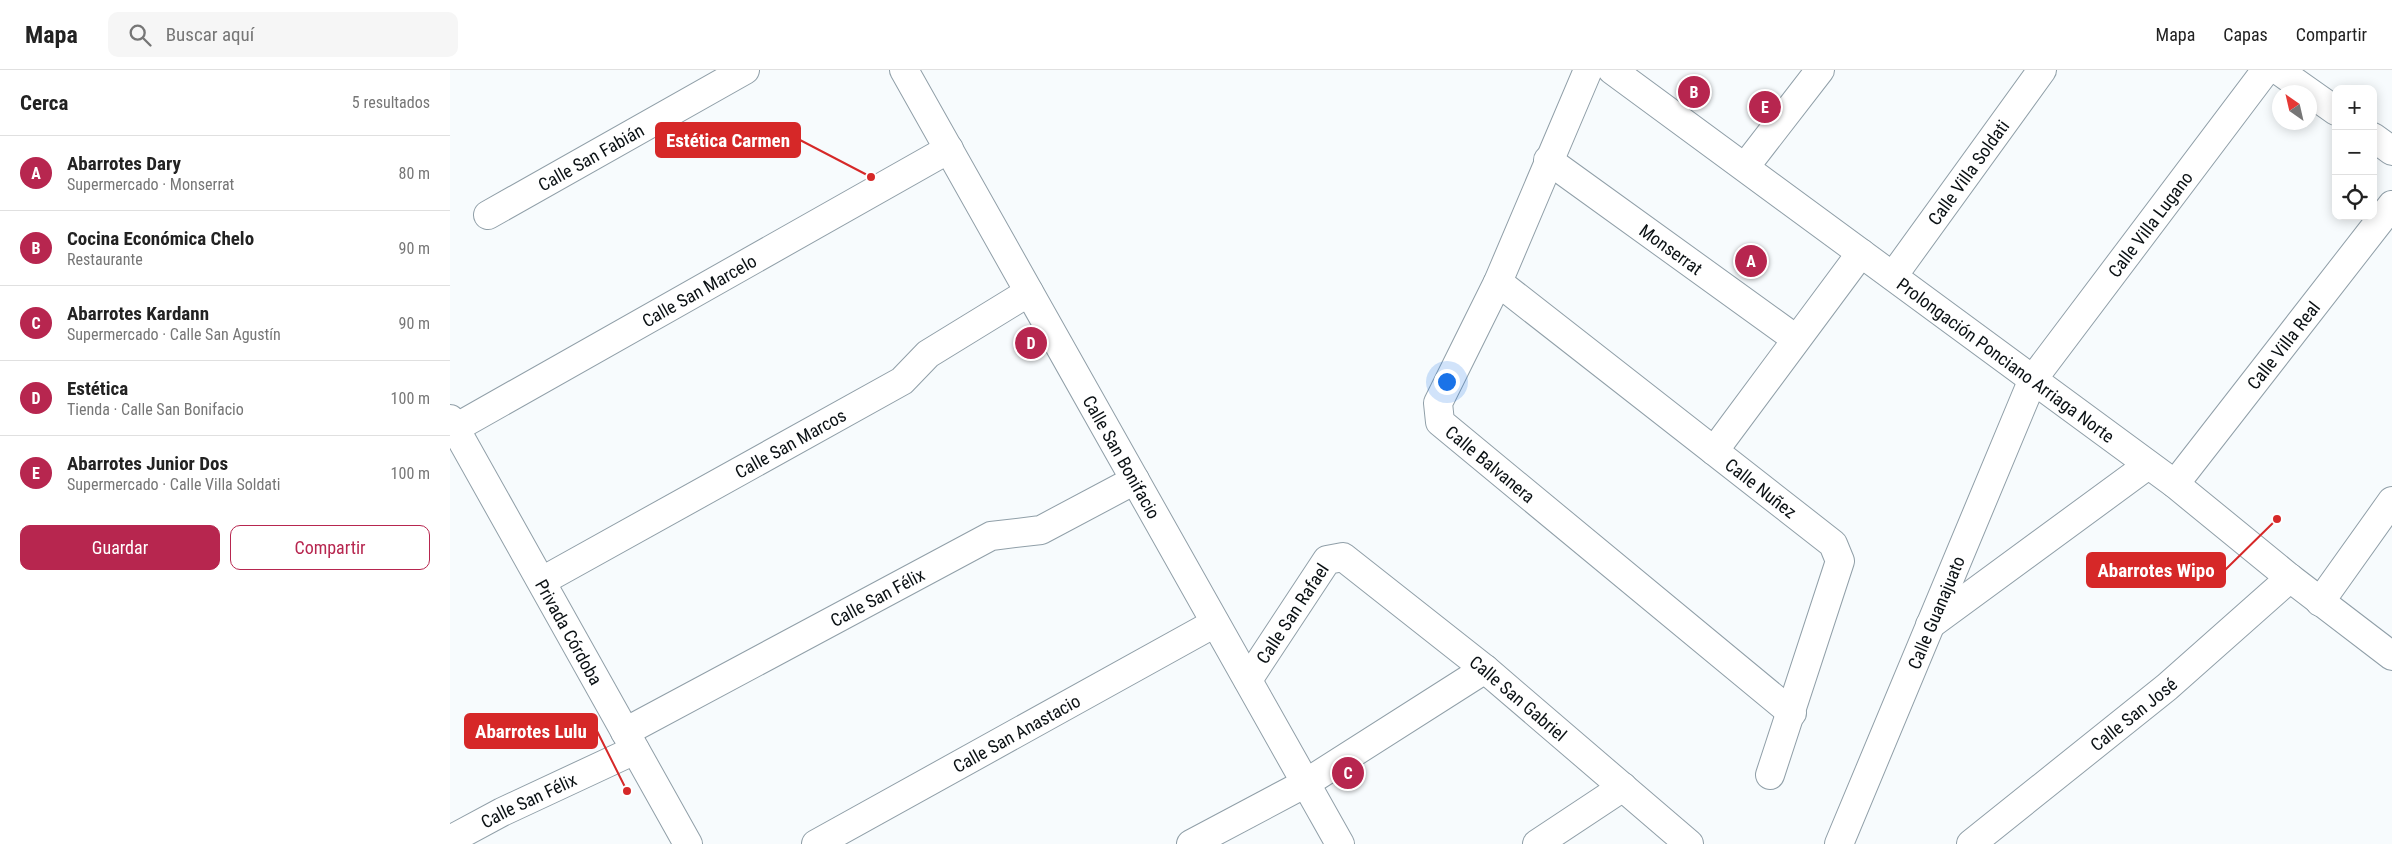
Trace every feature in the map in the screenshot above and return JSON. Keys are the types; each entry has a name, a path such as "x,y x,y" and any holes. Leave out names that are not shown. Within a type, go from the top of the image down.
{"street":[{"name":"Calle San Fabián","path":"488,214 745,70"},
{"name":"Calle San Bonifacio","path":"904,70 1340,844"},
{"name":"Calle Balvanera","path":"1588,70 1548,160 1498,282 1438,403 1440,422 1792,713"},
{"name":"Prolongación Ponciano Arriaga Norte","path":"1612,70 2175,484 2320,602 2392,656"},
{"path":"1745,167 1820,70"},
{"name":"Calle Villa Soldati","path":"1893,276 2042,70"},
{"name":"Calle Villa Lugano","path":"2032,379 2266,70"},
{"path":"2278,70 2332,108"},
{"path":"2377,141 2392,151"},
{"name":"Calle San Marcelo","path":"452,426 948,149"},
{"name":"Monserrat","path":"1548,160 1796,339"},
{"name":"Calle Villa Real","path":"2175,484 2392,204"},
{"path":"1714,451 1861,253"},
{"name":"Calle Nuñez","path":"1498,282 1833,544 1840,560 1792,713 1770,775"},
{"name":"Calle San Marcos","path":"542,581 902,381 928,354 1029,292"},
{"name":"Calle Guanajuato","path":"1839,844 2032,379"},
{"name":"Privada Córdoba","path":"452,426 542,581 688,844"},
{"path":"1930,625 2148,464"},
{"name":"Calle San Félix","path":"450,840 630,741 991,536 1041,530 1135,480"},
{"path":"2320,602 2392,501"},
{"name":"Calle San Gabriel","path":"1343,557 1484,669 1689,844"},
{"name":"Calle San Rafael","path":"1248,680 1327,560 1343,557"},
{"name":"Calle San José","path":"1971,844 2167,687 2290,578"},
{"name":"Calle San Anastacio","path":"816,844 1215,623"},
{"path":"1191,844 1306,783 1484,669"},
{"path":"1537,844 1623,787"}],"place":[{"name":"Cocina Económica Chelo","path":"1694,92"},
{"name":"Abarrotes Junior Dos","path":"1765,107"},
{"name":"Estética Carmen","path":"871,177"},
{"name":"Abarrotes Dary","path":"1751,261"},
{"name":"Estética","path":"1031,343"},
{"name":"Abarrotes Wipo","path":"2277,519"},
{"name":"Abarrotes Kardann","path":"1348,773"},
{"name":"Abarrotes Lulu","path":"627,791"}]}
